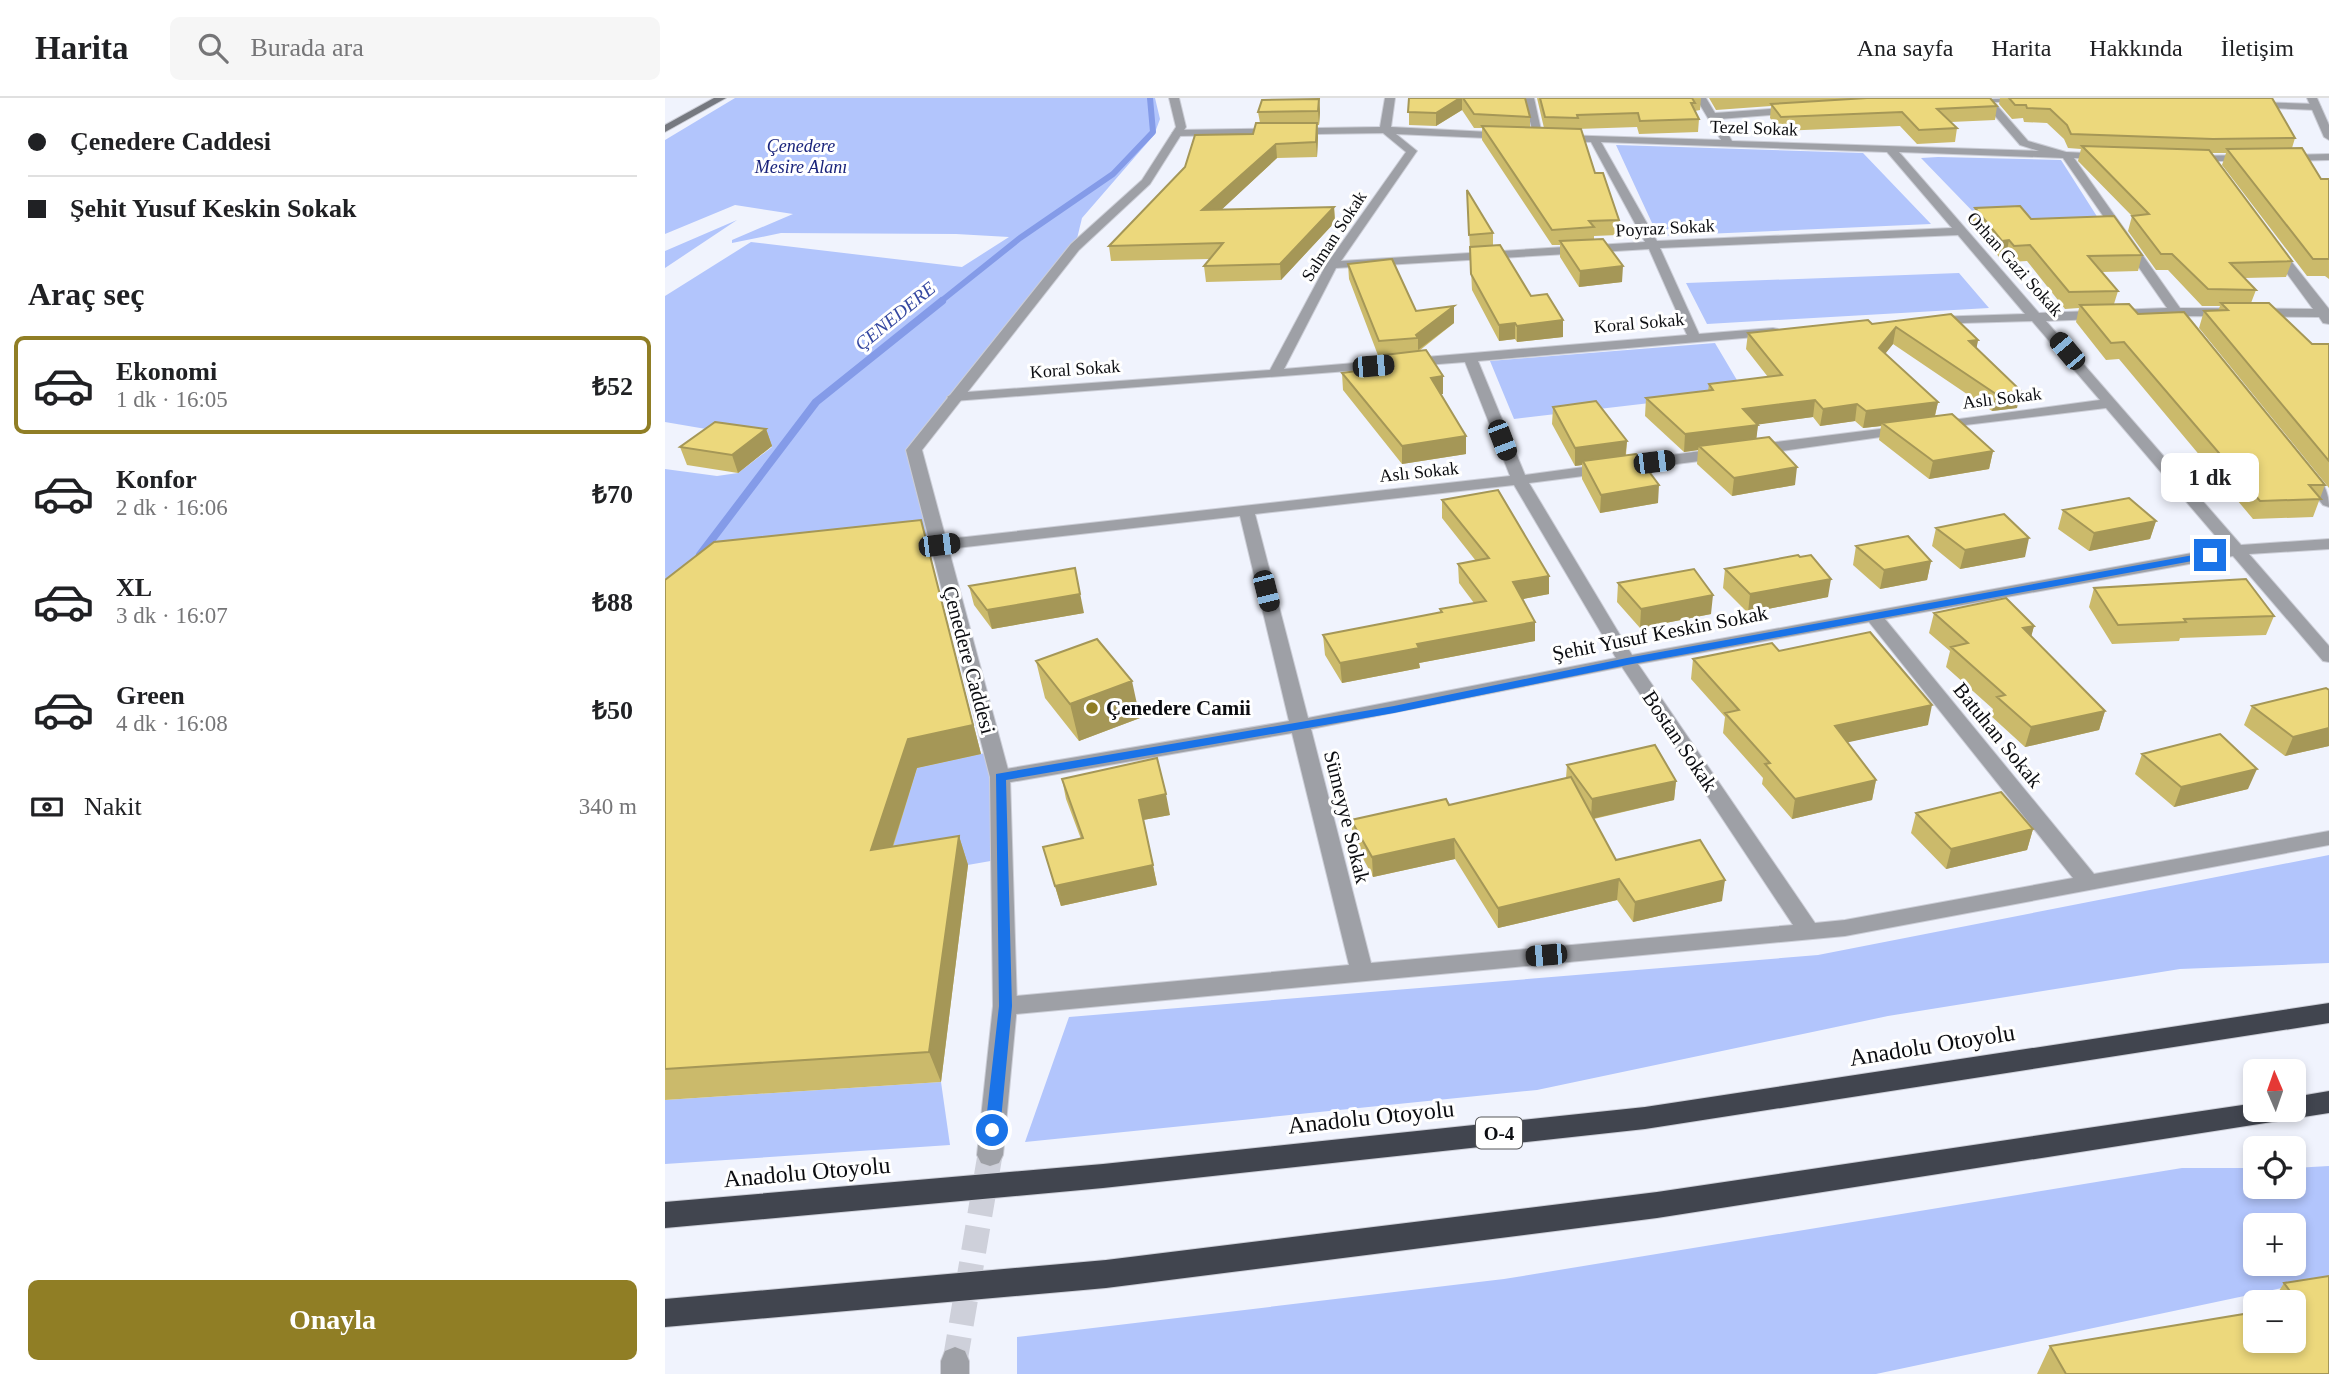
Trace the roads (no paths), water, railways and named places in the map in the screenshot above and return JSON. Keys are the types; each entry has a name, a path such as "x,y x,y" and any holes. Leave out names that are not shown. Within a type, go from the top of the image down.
{"highway":[{"name":"Anadolu Otoyolu","path":"665,1214 1103,1176 1646,1118 2329,1013"},
{"path":"2307,1106 2329,1102"},
{"path":"665,1314 1106,1275 1588,1214 2243,1116"}],"main road":[{"path":"665,120 705,98"},
{"path":"665,130 721,98"}],"street":[{"path":"711,98 721,98"},
{"path":"1174,98 1181,127 1177,133"},
{"path":"1385,130 1389,98"},
{"path":"1528,136 1529,98"},
{"path":"1701,98 1729,144"},
{"path":"1985,98 2024,143 2066,155 2193,333"},
{"path":"1958,100 2041,100"},
{"path":"2314,102 2329,137"},
{"path":"2247,105 2329,102"},
{"path":"1713,116 1809,110"},
{"name":"Tezel Sokak","path":"1177,133 1385,130 2118,156"},
{"name":"Salman Sokak","path":"1275,374 1332,265 1412,151 1385,130"},
{"name":"Çenedere Caddesi","path":"990,1154 1006,1006 1000,777 914,450 1075,247 1146,182 1177,133"},
{"path":"1594,139 1653,245 1695,337"},
{"name":"Orhan Gazi Sokak","path":"1891,150 1958,231 2037,317 2329,657"},
{"path":"2276,158 2329,157"},
{"path":"2183,158 2262,158"},
{"path":"2209,159 2217,170"},
{"name":"Poyraz Sokak","path":"1332,265 1653,245 1958,231"},
{"path":"2266,236 2327,316"},
{"path":"1923,321 2176,312 2327,316"},
{"name":"Koral Sokak","path":"954,397 1275,374 1788,331"},
{"name":"Bostan Sokak","path":"1470,357 1519,480 1627,662 1808,931"},
{"name":"Aslı Sokak","path":"939,545 1519,480 2111,404"},
{"path":"2295,460 2329,502"},
{"name":"Sümeyye Sokak","path":"1246,510 1362,972"},
{"name":"Şehit Yusuf Keskin Sokak","path":"1000,777 1394,709 1627,662 2236,550 2329,544"},
{"name":"Batuhan Sokak","path":"1873,616 2088,882"},
{"path":"1006,1006 1845,928 2329,838"}],"waterway":[{"name":"ÇENEDERE","path":"940,302 1020,238 1113,174 1153,132 1150,98"},
{"name":"ÇENEDERE","path":"700,555 816,402 942,301"}],"tunnel":[{"path":"955,1361 990,1155"}],"place":[{"name":"Çenedere Camii","path":"1092,708"}],"park label":[{"name":"Çenedere Mesire Alanı","path":"801,156"}]}
